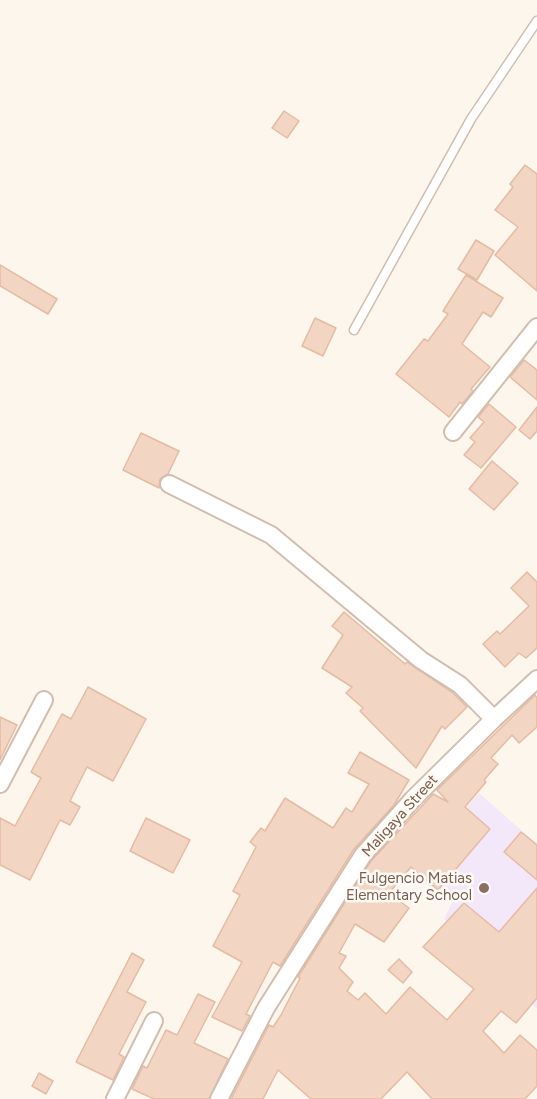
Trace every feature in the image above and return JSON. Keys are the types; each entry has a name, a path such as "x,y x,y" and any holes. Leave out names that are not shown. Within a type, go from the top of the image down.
{"street":[{"path":"453,432 537,327"},
{"path":"169,484 271,535 421,660 460,685 494,719"},
{"name":"Maligaya Street","path":"219,1099 266,1008 363,855 413,799 537,679"},
{"path":"0,784 44,700"},
{"path":"115,1099 154,1021"}],"lane":[{"path":"354,330 471,119 537,21"}],"shaded area":[{"name":"Fulgencio Matias Elementary School","path":"479,793 537,844 537,1009 444,919 452,903 411,873"}],"building":[{"path":"284,111 299,121 287,138 272,128"},
{"path":"525,165 537,174 537,291 495,255 518,227 495,210 513,187 510,184"},
{"path":"476,240 494,251 477,280 458,269"},
{"path":"0,265 57,299 48,314 0,286"},
{"path":"466,275 503,298 491,317 483,312 462,344 490,367 471,389 473,391 462,404 460,402 449,417 396,374 424,339 428,341 448,314 443,311"},
{"path":"315,318 336,328 323,356 302,346"},
{"path":"524,360 537,370 537,400 510,377"},
{"path":"489,404 516,427 481,468 464,455 475,442 470,438 484,422 478,417"},
{"path":"537,407 537,431 530,439 519,430"},
{"path":"141,433 179,451 168,474 160,479 159,488 123,470"},
{"path":"492,461 518,483 494,510 469,489"},
{"path":"527,572 537,582 537,648 526,658 519,653 505,667 483,644 497,631 500,634 529,606 511,588"},
{"path":"344,612 405,664 407,662 453,693 467,707 445,729 442,726 416,768 360,711 363,708 346,693 352,687 322,668 343,635 332,626"},
{"path":"88,687 146,719 113,781 87,767 70,801 80,807 70,825 60,820 30,880 0,865 0,818 15,826 41,778 31,772 62,714 71,719"},
{"path":"535,695 537,698 537,727 519,743 512,735 491,758 498,764 465,807 490,829 438,890 411,867 389,893 409,908 384,942 355,924 339,953 346,956 339,968 353,982 347,991 358,1000 365,993 386,1014 410,987 447,1020 474,989 423,947 464,903 499,932 537,888 537,998 516,1023 501,1011 483,1031 504,1053 520,1035 537,1050 537,1086 525,1099 432,1099 407,1072 381,1099 311,1099 278,1070 263,1099 231,1099 269,1025 273,1027 281,1015 300,978 298,977 371,861 433,794 448,802 437,790"},
{"path":"0,717 17,725 0,760"},
{"path":"360,752 409,780 394,805 354,849 280,966 273,962 246,1014 250,1016 242,1031 212,1017 242,962 213,946 240,895 233,891 256,847 250,842 261,828 265,831 285,798 333,828 346,808 352,812 369,784 348,773"},
{"path":"146,818 190,840 173,873 130,851"},
{"path":"521,832 537,845 537,880 504,852"},
{"path":"132,953 144,960 127,992 146,1002 119,1054 124,1057 113,1080 76,1062"},
{"path":"399,959 412,972 403,983 388,970"},
{"path":"198,994 215,1002 194,1043 228,1059 209,1099 154,1099 132,1089 143,1066 147,1068 166,1030 177,1035"},
{"path":"39,1073 53,1081 46,1094 32,1086"}],"place":[{"name":"Fulgencio Matias Elementary School","path":"484,888"}]}
